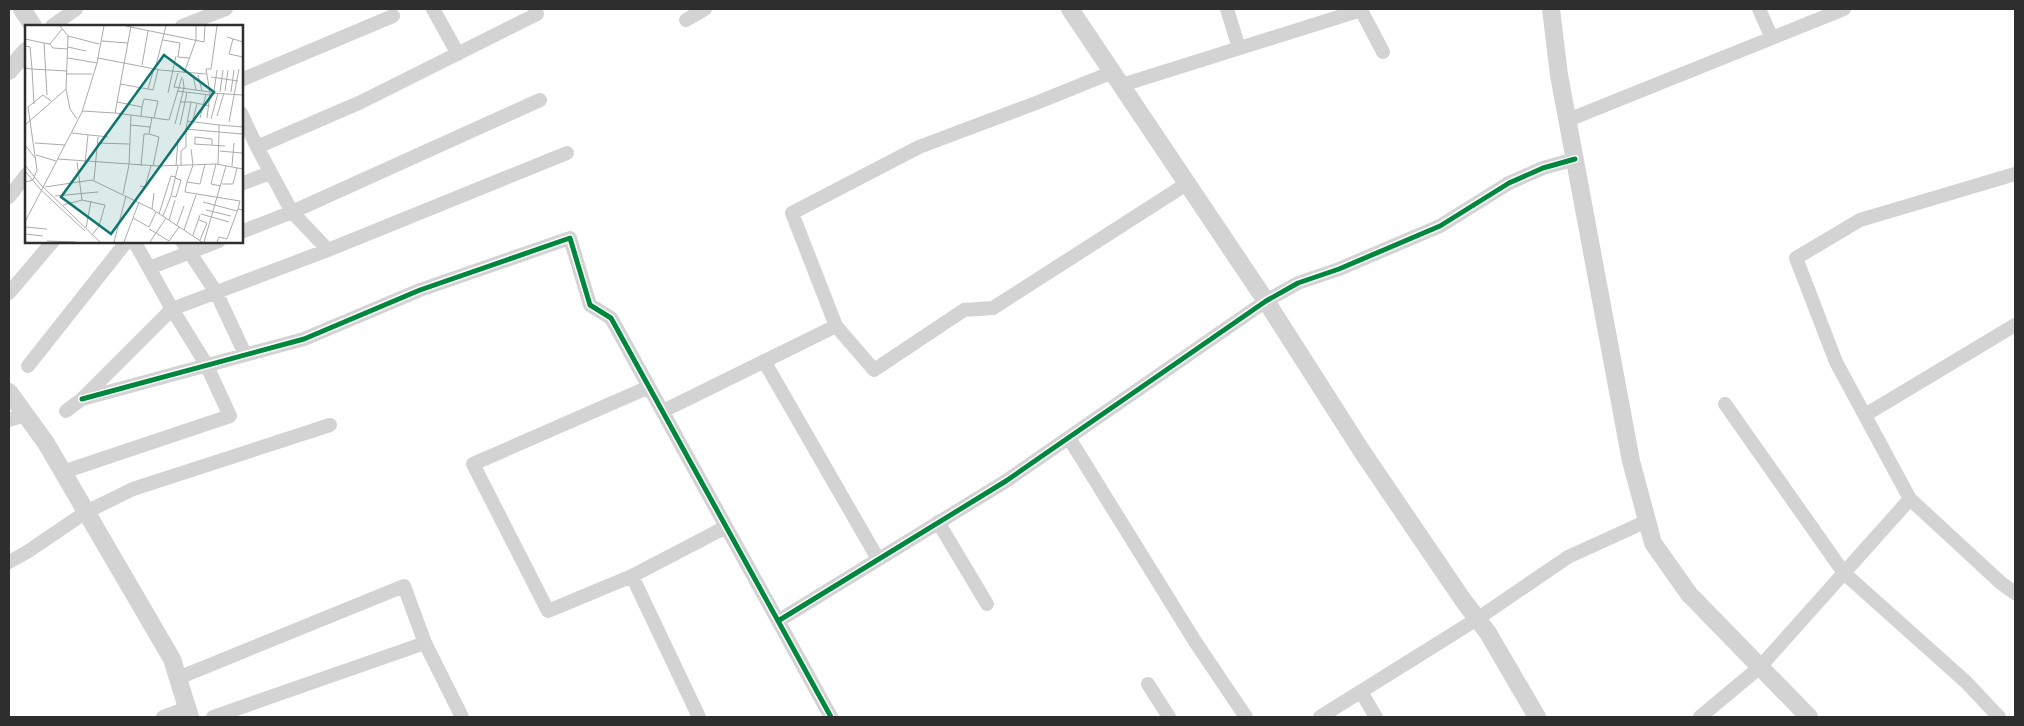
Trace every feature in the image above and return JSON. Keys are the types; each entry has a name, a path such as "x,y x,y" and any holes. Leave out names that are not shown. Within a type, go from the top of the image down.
{"street":[{"path":"22,9 32,25"},
{"path":"55,25 76,9"},
{"path":"184,25 198,18 226,9"},
{"path":"433,9 458,54"},
{"path":"686,20 705,9"},
{"path":"1070,9 1188,183 1363,453 1488,633 1537,717"},
{"path":"1227,9 1239,48"},
{"path":"1552,9 1560,75 1631,461 1653,542 1689,594 1809,717"},
{"path":"1759,9 1772,38"},
{"path":"1568,120 1844,9"},
{"path":"257,148 361,102 458,54 539,10"},
{"path":"1188,183 993,308 964,310 874,370 836,326 792,213 918,146 1036,104 1118,79 1239,48 1361,10 1383,52"},
{"path":"242,80 393,16"},
{"path":"9,71 25,52"},
{"path":"242,232 292,212 540,100"},
{"path":"242,118 292,212 328,250"},
{"path":"66,411 82,399 172,309 328,250 566,153"},
{"path":"778,621 1006,481 1266,302 1298,283 1340,269 1440,226 1510,183 1543,168 1575,159"},
{"path":"242,184 270,173"},
{"path":"2015,174 1860,220 1796,258 1836,362 1910,499 2001,583 2015,593"},
{"path":"9,197 25,176"},
{"path":"82,399 304,339 420,290 570,238 590,305 611,318 831,717"},
{"path":"9,293 52,242"},
{"path":"28,366 126,242"},
{"path":"63,472 230,416 206,364 172,309 135,242"},
{"path":"149,268 186,247 214,242"},
{"path":"186,247 216,292 245,354"},
{"path":"1865,416 2015,325"},
{"path":"663,411 836,326"},
{"path":"764,362 878,559"},
{"path":"649,387 473,464 548,611 632,576 726,527"},
{"path":"9,392 17,417 46,443 172,659 188,712 163,717"},
{"path":"1725,404 1844,573 1966,682 1999,717"},
{"path":"9,562 86,512 133,489 330,425"},
{"path":"1069,438 1196,643 1246,717"},
{"path":"1700,717 1760,667 1910,499"},
{"path":"1320,717 1477,619 1568,557 1647,521"},
{"path":"938,522 988,604"},
{"path":"632,576 700,717"},
{"path":"178,678 404,586 425,643 462,717"},
{"path":"213,717 425,643"},
{"path":"1148,684 1169,717"},
{"path":"1361,692 1376,717"}],"cycle path":[{"path":"778,621 1006,481 1266,301 1298,283 1339,269 1440,226 1509,183 1543,168 1575,159"},
{"path":"82,399 304,339 420,290 570,238 590,305 611,318 831,717"}]}
